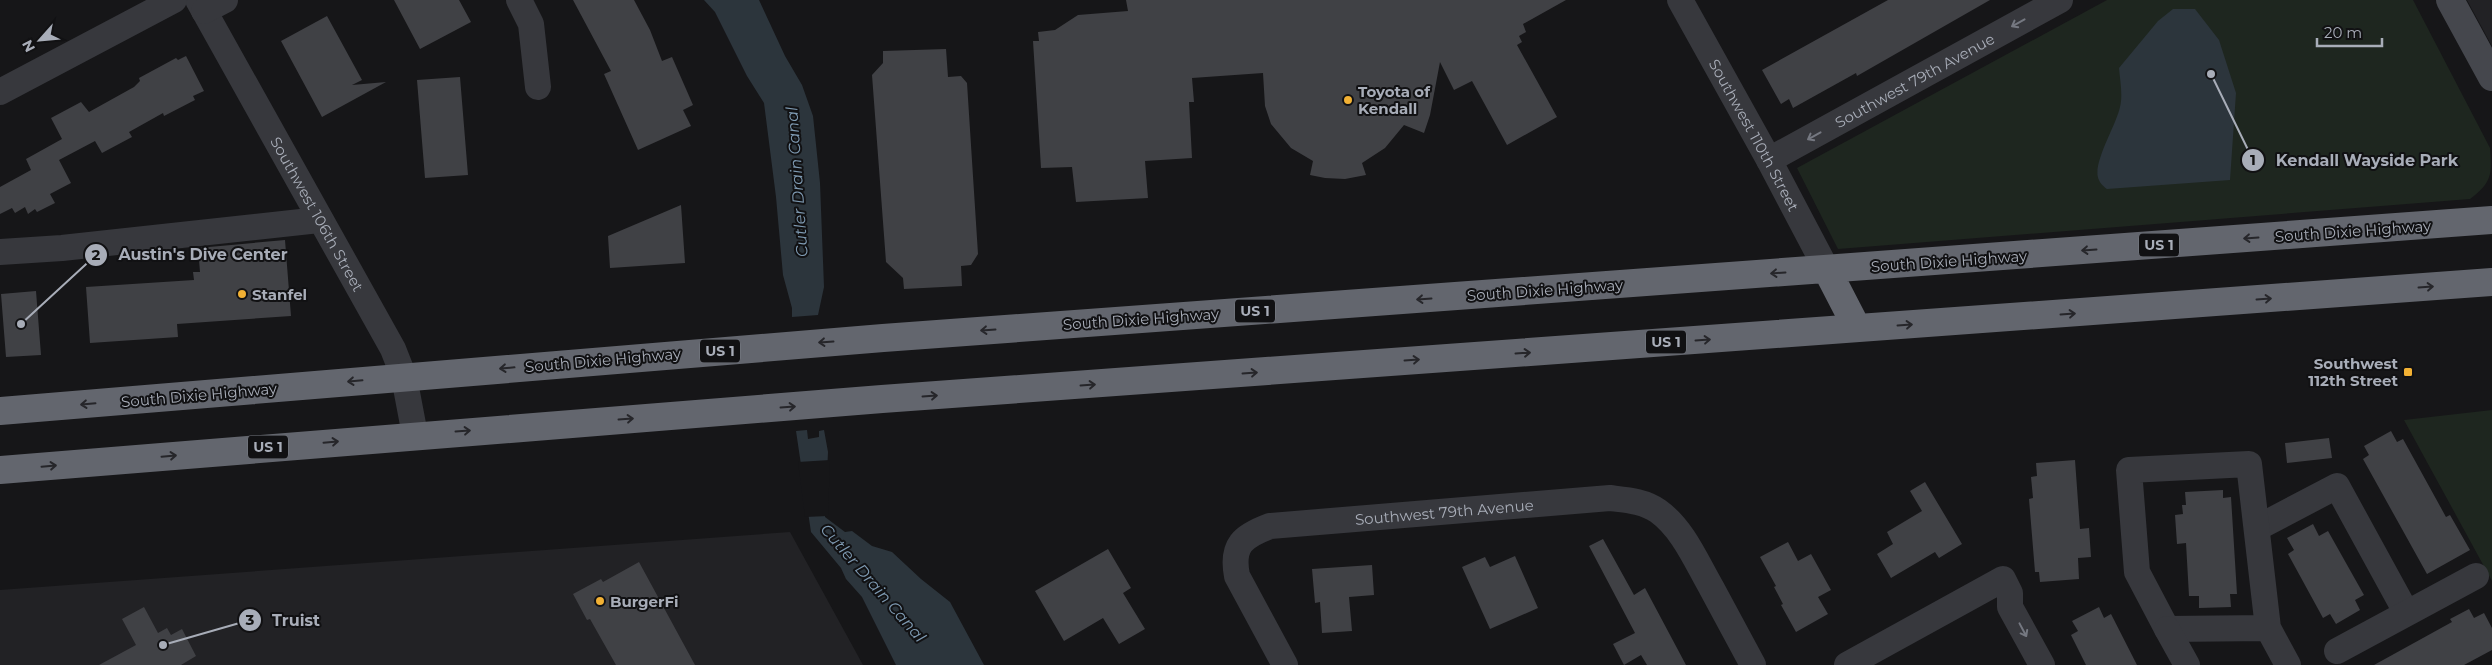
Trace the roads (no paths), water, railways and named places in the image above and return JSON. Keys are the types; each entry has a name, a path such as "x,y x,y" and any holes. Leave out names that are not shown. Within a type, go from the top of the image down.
{"highway":[{"name":"South Dixie Highway","path":"0,411 883,338 1827,270 2489,216"},
{"path":"1827,270 1857,328"},
{"name":"US 1","path":"0,470 415,435 2492,282"}],"main road":[{"path":"2450,0 2492,77"}],"street":[{"path":"0,92 174,0"},
{"path":"519,0 531,24 538,87"},
{"name":"Southwest 110th Street","path":"1680,0 1769,160 1827,270"},
{"name":"Southwest 79th Avenue","path":"1769,160 2060,0"},
{"name":"Southwest 106th Street","path":"209,4 319,220 393,349 404,377 415,435"},
{"path":"0,252 62,248 319,220"},
{"path":"2186,665 2137,572 2129,470 2249,464 2268,628 2294,664"},
{"path":"2257,528 2337,486 2406,612"},
{"name":"Southwest 79th Avenue","path":"1285,665 1236,576 1234,560 1236,549 1244,539 1270,526 1610,498 1637,501 1658,511 1674,526 1688,545 1753,665"},
{"path":"2337,651 2406,612 2476,576"},
{"path":"1847,665 2006,586"},
{"path":"2006,586 2010,607 2042,665"},
{"path":"2006,586 2025,599 2061,665"},
{"path":"2166,629 2268,628"}],"water":[{"name":"Cutler Drain Canal","path":"704,0 759,0 785,56 802,85 813,116 820,183 824,287 818,315 792,317 792,308 783,275 776,197 764,103 747,76 715,12"},
{"path":"2173,9 2195,9 2219,40 2236,93 2230,180 2107,189 2100,182 2097,173 2101,155 2120,107 2119,68 2158,21"},
{"name":"Cutler Drain Canal","path":"807,430 808,439 819,437 819,431 824,430 828,452 825,517 845,532 852,531 872,546 892,552 921,579 950,602 984,665 896,665 862,597 811,532 796,431"}],"place":[{"name":"Kendall Wayside Park","path":"2211,74"},
{"name":"Toyota of Kendall","path":"1348,100"},
{"name":"Stanfel","path":"242,294"},
{"name":"Austin's Dive Center","path":"21,324"},
{"name":"Southwest 112th Street","path":"2408,372"},
{"name":"BurgerFi","path":"600,601"},
{"name":"Truist","path":"163,645"}]}
